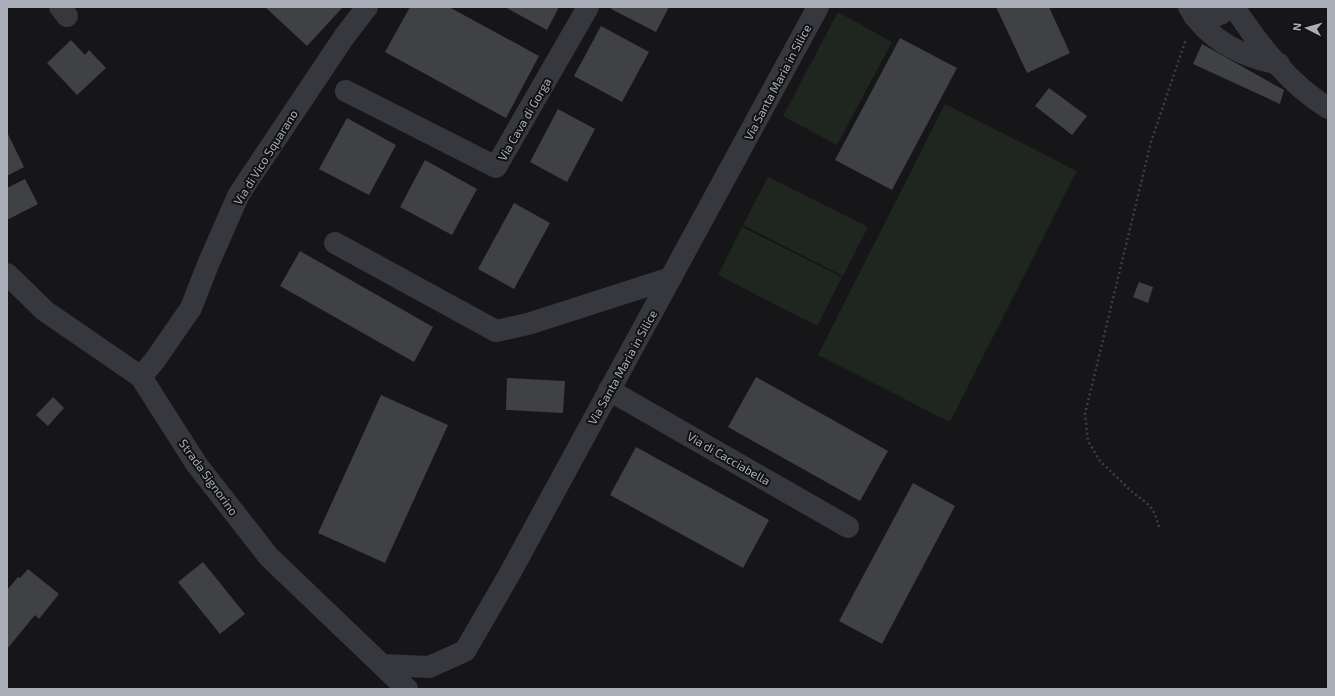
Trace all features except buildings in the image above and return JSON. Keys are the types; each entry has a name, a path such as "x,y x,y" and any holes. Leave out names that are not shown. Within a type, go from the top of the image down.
{"street":[{"name":"Via di Vico Squarano","path":"141,377 155,360 191,308 209,262 239,194 344,37 367,7"},
{"name":"Via Cava di Gorga","path":"346,91 496,167 588,7"},
{"name":"Via Santa Maria in Silice","path":"383,665 429,667 464,651 509,575 818,7"},
{"path":"1191,11 1203,18 1213,17 1229,7"},
{"path":"1234,7 1254,37 1279,64 1309,96 1328,108"},
{"path":"1191,11 1220,40 1237,51 1256,60 1279,64"},
{"path":"335,243 496,331 528,324 670,278"},
{"name":"Strada Signorino","path":"7,274 45,311 141,377 197,465 269,557 407,689"},
{"name":"Via di Cacciabella","path":"609,390 848,526"}],"path":[{"path":"1159,527 1155,514 1149,505 1131,491 1100,462 1088,441 1085,414 1151,142 1191,11"}],"shaded area":[{"path":"838,12 892,42 837,145 783,116"},
{"path":"945,104 1077,171 950,422 818,355"},
{"path":"768,177 868,227 843,276 743,225"},
{"path":"742,227 842,277 817,326 718,275"}]}
